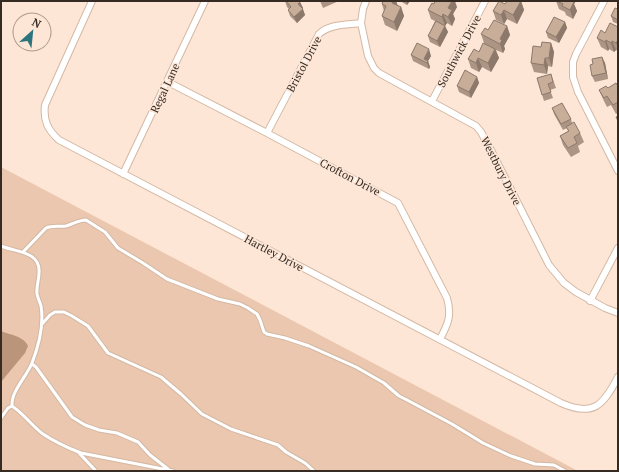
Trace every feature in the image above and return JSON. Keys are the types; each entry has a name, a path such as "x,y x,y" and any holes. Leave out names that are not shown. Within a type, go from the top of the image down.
{"street":[{"name":"Hartley Drive","path":"92,1 44,105 44,118 48,129 59,140 561,403 579,409 594,407 600,404 610,393 618,377"},
{"name":"Regal Lane","path":"123,174 168,82 205,1"},
{"name":"Westbury Drive","path":"366,1 361,23 368,56 374,68 379,73 471,122 478,129 492,152 548,265 564,283 576,292 590,301 618,313"},
{"name":"Southwick Drive","path":"432,101 485,1"},
{"path":"604,1 576,54 573,62 573,77 578,92 618,172"},
{"name":"Bristol Drive","path":"267,133 319,34 331,27 361,23"},
{"name":"Crofton Drive","path":"168,82 398,203 446,298 450,317 440,340"},
{"path":"590,301 618,248"}],"lane":[{"path":"23,252 46,228 50,226 66,226 86,220 105,232 118,248 167,280 218,299 240,304 254,312 259,318 264,332 267,334 309,346 356,367 384,383 399,396 452,424 483,443 511,456 535,464 554,465 565,471"},
{"path":"1,246 23,252 34,258 40,272 37,294 41,305 42,324 32,364 16,392 12,406 8,408 1,418"},
{"path":"42,324 55,312 64,312 79,319 96,335 108,353 161,377 202,414 224,426 278,445 286,452 305,463 314,471"},
{"path":"32,364 36,367 72,417 85,425 99,430 117,433 138,442 168,469"},
{"path":"12,406 22,413 43,434 78,452 173,471"},
{"path":"78,452 96,471"}],"shaded area":[{"path":"1,167 578,471 1,471"},
{"path":"1,331 20,338 28,346 25,353 1,382"}],"building":[{"path":"286,1 300,1 298,4 303,9 294,17 288,10 291,7"},
{"path":"383,1 393,1 392,3 401,7 394,22 382,16 386,6 382,4"},
{"path":"435,1 452,1 448,8 452,10 448,17 443,14 442,17 428,10"},
{"path":"499,1 505,4 507,1 521,1 513,15 504,10 501,15 493,11"},
{"path":"557,1 574,2 570,10 562,6 563,4"},
{"path":"615,8 618,9 618,20 611,16"},
{"path":"554,17 565,22 556,37 546,32"},
{"path":"494,20 507,26 500,39 502,40 500,44 481,34 485,28 488,30"},
{"path":"436,21 445,26 437,41 428,36"},
{"path":"610,23 618,27 618,40 616,43 612,41 611,43 606,40 605,42 597,38 601,30 605,33"},
{"path":"542,42 551,43 549,58 545,58 544,65 531,63 533,46 541,47"},
{"path":"417,43 429,49 424,59 428,61 427,63 411,55"},
{"path":"483,43 495,49 488,63 478,58 476,63 468,59 474,49 479,52"},
{"path":"602,57 606,73 592,76 590,65 593,64 592,59"},
{"path":"465,70 477,77 469,92 457,86"},
{"path":"551,74 553,82 548,84 551,92 542,95 537,78"},
{"path":"616,83 618,86 618,102 613,105 607,96 604,98 599,90 606,86 608,88"},
{"path":"562,103 571,119 561,124 552,108"},
{"path":"574,122 580,133 574,137 577,143 568,148 560,136 569,131 566,127"}]}
